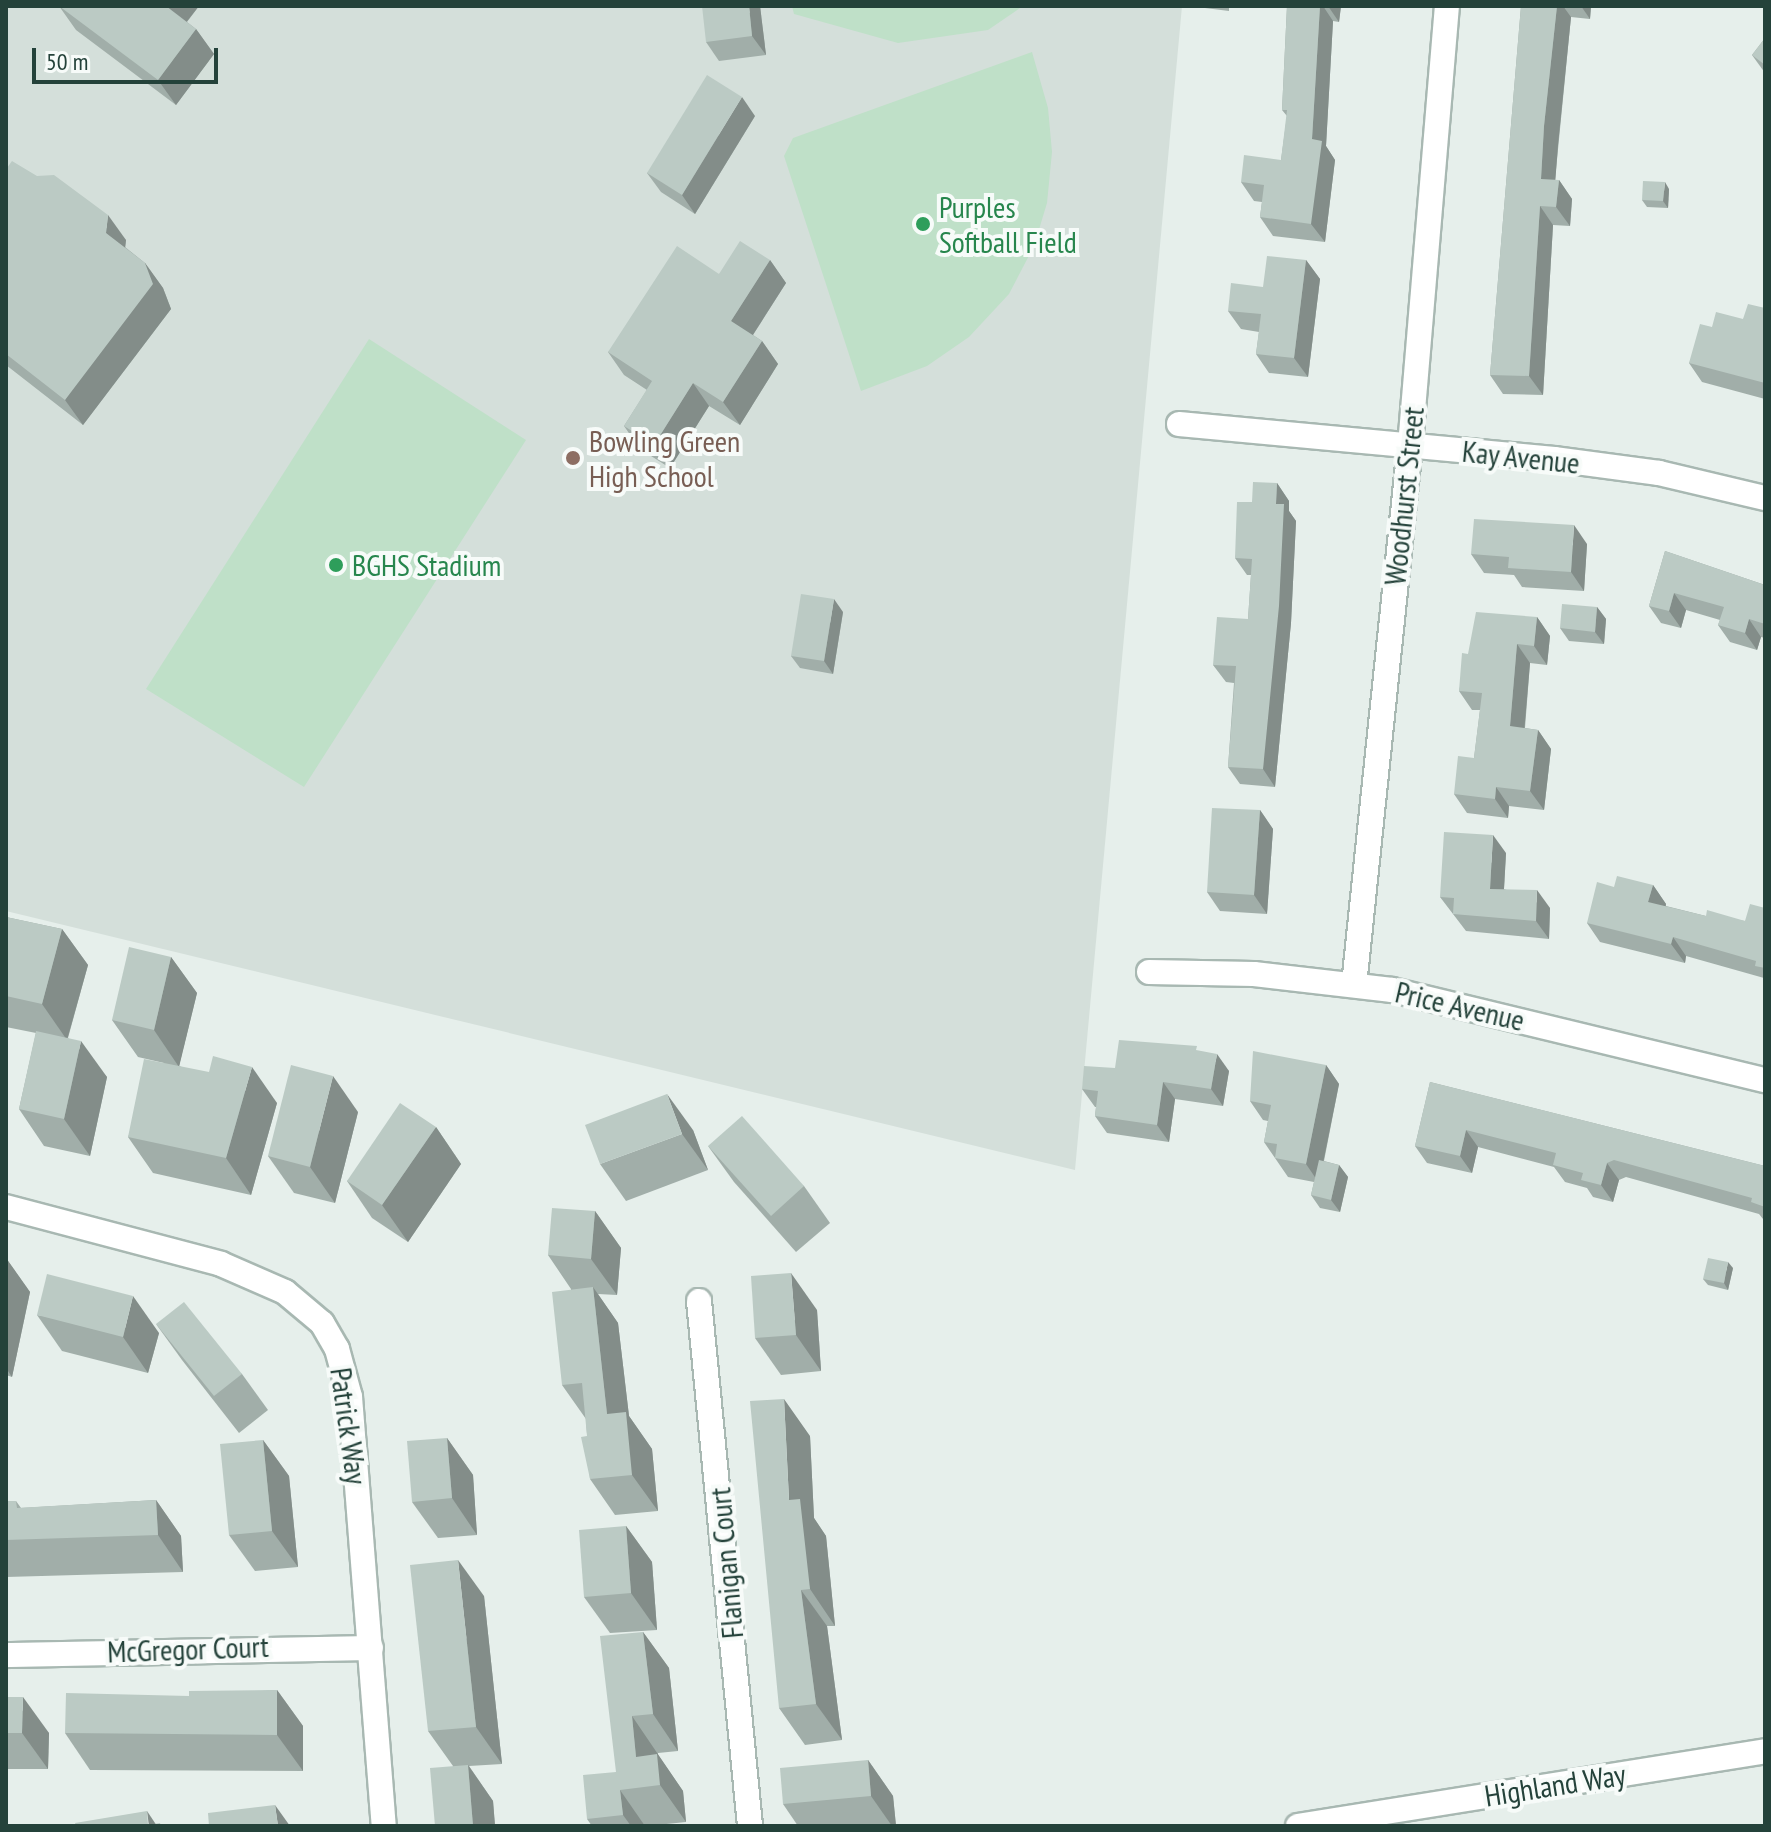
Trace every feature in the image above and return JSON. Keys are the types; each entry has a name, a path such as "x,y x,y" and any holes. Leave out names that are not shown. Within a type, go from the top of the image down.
{"street":[{"name":"Woodhurst Street","path":"1354,985 1410,446 1447,6"},
{"name":"Kay Avenue","path":"1179,424 1659,473 1765,498"},
{"name":"Price Avenue","path":"1149,972 1254,974 1354,985 1432,999 1765,1080"},
{"name":"Patrick Way","path":"6,1207 221,1264 285,1292 322,1323 337,1349 350,1397 384,1826"},
{"name":"Flanigan Court","path":"699,1301 711,1380 750,1826"},
{"name":"McGregor Court","path":"6,1655 371,1648"},
{"name":"Highland Way","path":"1298,1826 1765,1751"}],"shaded area":[{"name":"Bowling Green High School","path":"6,6 1182,6 1075,1170 6,911"}],"green space":[{"path":"792,6 1023,6 988,30 898,43 794,14"},
{"name":"Purples Softball Field","path":"1032,52 1048,108 1052,152 1047,203 1034,246 1009,294 969,337 927,366 861,391 784,156 793,138"},
{"name":"BGHS Stadium","path":"369,339 526,440 304,787 146,689"}],"building":[{"path":"59,6 166,6 196,29 158,80"},
{"path":"702,6 749,6 752,36 706,42"},
{"path":"1287,6 1320,6 1312,139 1322,141 1311,224 1260,217 1264,185 1241,182 1244,155 1281,160 1287,110 1282,110"},
{"path":"1521,6 1557,6 1541,179 1559,180 1556,207 1540,206 1529,376 1490,375"},
{"path":"1765,38 1765,65 1752,55"},
{"path":"707,75 742,97 682,195 647,173"},
{"path":"12,161 37,176 54,175 108,215 106,233 145,263 153,284 65,400 6,354 6,167"},
{"path":"1643,181 1665,182 1663,201 1642,200"},
{"path":"740,241 770,260 731,321 762,341 723,402 693,383 654,445 624,426 652,381 608,352 677,246 719,274"},
{"path":"1267,256 1306,260 1294,358 1256,354 1261,314 1228,311 1231,283 1263,287"},
{"path":"1748,304 1765,308 1765,383 1689,363 1700,324 1712,327 1716,312 1743,319"},
{"path":"1253,482 1277,483 1276,504 1284,504 1279,606 1263,769 1228,767 1236,666 1213,665 1217,617 1248,619 1252,559 1235,558 1237,502 1252,502"},
{"path":"1474,519 1574,525 1571,572 1508,568 1509,557 1471,554"},
{"path":"1665,551 1765,585 1765,624 1749,619 1745,633 1718,625 1724,607 1674,593 1669,611 1649,606"},
{"path":"801,594 834,599 824,661 791,656"},
{"path":"1562,604 1597,607 1595,632 1560,628"},
{"path":"1476,612 1537,617 1534,646 1517,644 1510,726 1538,730 1530,791 1496,787 1495,799 1454,794 1458,756 1474,758 1482,693 1459,691 1462,653 1468,654"},
{"path":"1212,808 1260,810 1254,895 1207,892"},
{"path":"1444,832 1493,835 1490,889 1537,890 1536,921 1453,914 1454,898 1440,897"},
{"path":"1617,876 1653,885 1648,902 1706,916 1707,910 1745,921 1750,904 1765,908 1765,968 1755,966 1756,961 1673,937 1671,944 1587,923 1597,882 1614,887"},
{"path":"6,917 62,929 42,1004 6,996"},
{"path":"129,947 171,957 154,1030 112,1020"},
{"path":"36,1031 81,1041 64,1119 19,1109"},
{"path":"1119,1040 1197,1046 1196,1050 1217,1054 1211,1089 1163,1082 1157,1125 1095,1116 1098,1091 1082,1089 1084,1066 1115,1068"},
{"path":"1253,1051 1326,1065 1306,1164 1275,1158 1277,1144 1264,1142 1271,1105 1250,1101"},
{"path":"213,1056 252,1067 226,1158 128,1137 144,1059 209,1072"},
{"path":"291,1065 333,1076 310,1167 268,1156"},
{"path":"1430,1082 1765,1166 1765,1207 1751,1202 1752,1198 1614,1160 1607,1163 1601,1185 1581,1180 1583,1173 1553,1165 1556,1153 1466,1130 1460,1156 1415,1146"},
{"path":"667,1094 682,1134 600,1164 585,1125"},
{"path":"400,1103 436,1127 382,1205 347,1181"},
{"path":"742,1116 804,1186 771,1216 708,1146"},
{"path":"1319,1160 1339,1165 1331,1200 1311,1195"},
{"path":"552,1208 595,1211 591,1259 548,1255"},
{"path":"1708,1258 1728,1262 1724,1283 1703,1279"},
{"path":"791,1273 796,1335 755,1338 751,1276"},
{"path":"47,1274 133,1296 123,1337 37,1315"},
{"path":"593,1287 607,1414 626,1412 632,1475 590,1479 581,1437 587,1436 582,1383 562,1385 552,1292"},
{"path":"184,1302 242,1374 214,1396 156,1324"},
{"path":"784,1399 789,1500 800,1499 810,1589 801,1590 816,1704 779,1708 750,1401"},
{"path":"447,1438 452,1498 412,1502 407,1441"},
{"path":"263,1440 272,1531 229,1535 220,1444"},
{"path":"156,1500 158,1535 6,1540 6,1501 16,1501 17,1508"},
{"path":"626,1526 631,1593 584,1597 579,1530"},
{"path":"458,1560 476,1727 428,1731 410,1565"},
{"path":"643,1632 653,1714 632,1716 636,1757 657,1754 660,1785 620,1790 623,1815 587,1819 583,1775 616,1772 600,1636"},
{"path":"277,1690 277,1735 65,1733 66,1693 189,1696 189,1691"},
{"path":"6,1697 23,1697 22,1733 6,1733"},
{"path":"868,1760 871,1796 783,1804 780,1768"},
{"path":"468,1765 473,1826 435,1826 430,1768"},
{"path":"275,1805 278,1826 209,1826 208,1813"},
{"path":"147,1811 148,1825 160,1823 161,1826 76,1826 75,1823"}],"place":[{"name":"Purples Softball Field","path":"923,224"},
{"name":"Bowling Green High School","path":"573,458"},
{"name":"BGHS Stadium","path":"336,565"}]}
